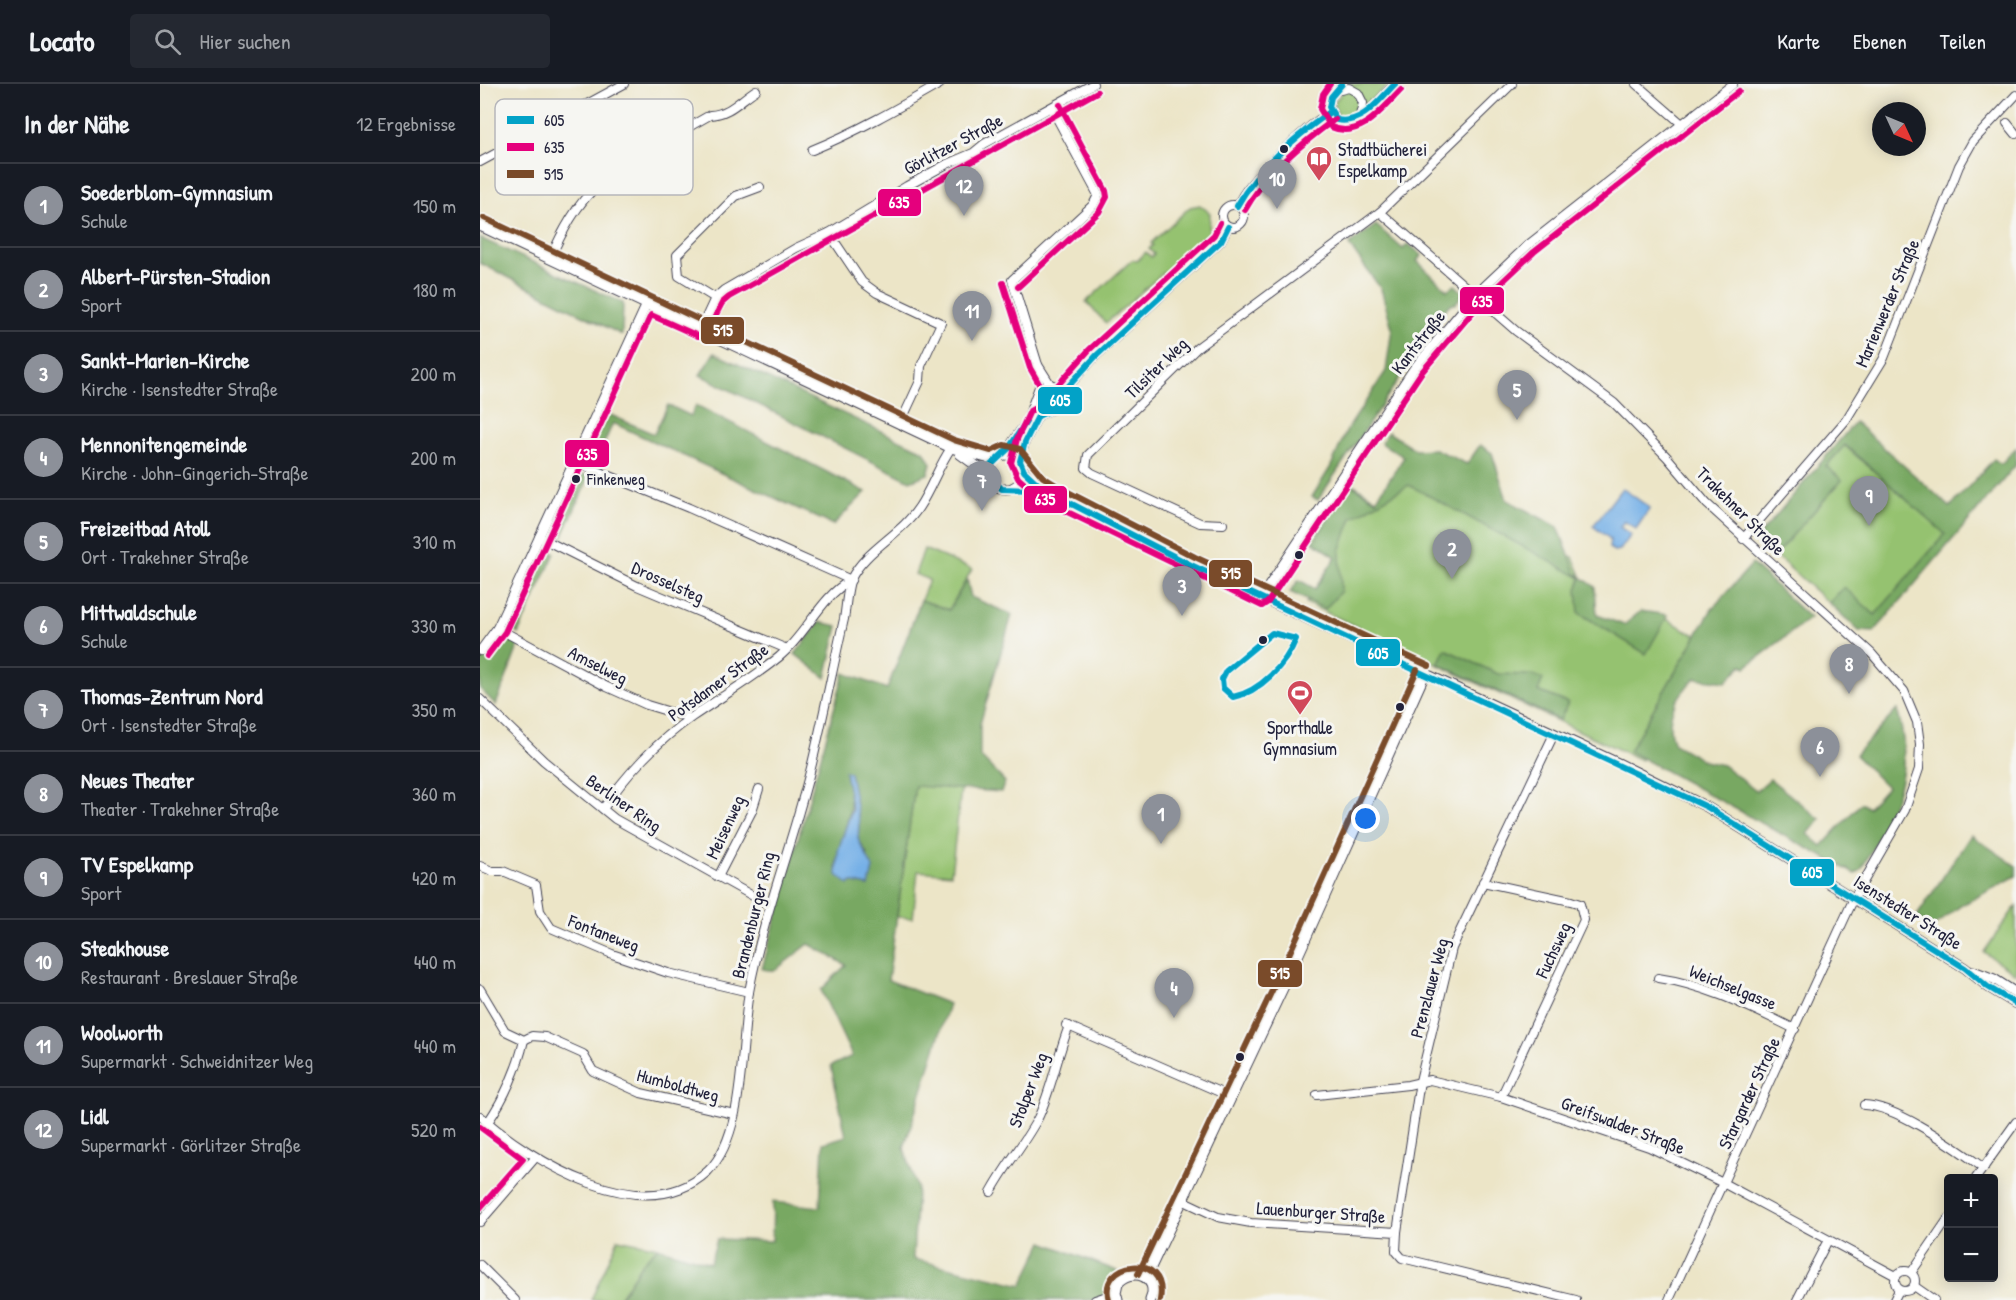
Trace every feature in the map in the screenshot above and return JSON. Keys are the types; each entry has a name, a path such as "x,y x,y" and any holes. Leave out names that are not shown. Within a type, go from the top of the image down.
{"street":[{"path":"596,99 624,84"},
{"path":"812,150 866,126 940,84"},
{"name":"Görlitzer Straße","path":"715,298 796,248 829,233 907,186 973,153 984,144 1052,109 1093,84"},
{"path":"1342,84 1329,102 1330,112 1342,122 1357,119 1395,84"},
{"path":"1380,212 1512,84"},
{"path":"1636,84 1682,124"},
{"name":"Kantstraße","path":"1261,597 1414,369 1475,295 1528,245 1733,84"},
{"path":"1334,93 1343,88 1352,87 1363,103 1357,119"},
{"path":"693,125 710,115 720,115 742,102 756,90"},
{"name":"Marienwerder Straße","path":"1743,538 1846,420 1884,358 1959,166 1973,141 2016,95"},
{"path":"480,226 551,257 951,448 993,460 1004,454 1017,438 1035,401 1039,387 1038,365 1012,280 1093,205 1098,195 1052,109"},
{"path":"1237,206 1249,186 1290,145 1330,112"},
{"path":"2007,123 2016,134"},
{"path":"480,162 495,154"},
{"path":"701,328 715,298 679,276 676,258 679,250 735,196 760,188"},
{"path":"551,257 566,226 590,195"},
{"path":"1229,205 1237,206 1244,214 1243,221 1238,226 1228,227 1222,221 1221,213 1229,205"},
{"name":"Trakehner Straße","path":"1380,212 1552,359 1614,403 1667,457 1707,504 1872,654 1904,691 1917,722 1920,752 1915,787 1905,810 1854,898"},
{"name":"Tilsiter Weg","path":"1222,524 1200,523 1092,473 1086,468 1088,455 1197,348 1380,212"},
{"path":"1020,461 1035,422 1047,410 1057,407 1061,397 1096,356 1221,241 1228,227"},
{"path":"829,233 862,282 878,293 940,323 921,366 920,381 900,424"},
{"path":"480,651 497,628 647,303"},
{"path":"1039,387 1053,385 1096,356"},
{"path":"1038,365 1061,397"},
{"path":"1035,401 1047,410"},
{"path":"573,461 689,508 851,580 919,508 951,448"},
{"path":"951,448 989,475 998,487 1014,487 1021,481 1024,471 1020,461 1011,454 1004,454"},
{"path":"989,475 993,460"},
{"name":"Isenstedter Straße","path":"1024,471 1038,484 1062,499 1261,597 1707,807 1965,968 1988,987 2016,1004"},
{"name":"Isenstedter Straße","path":"1014,487 1062,499"},
{"name":"Drosselsteg","path":"539,537 637,586 787,649"},
{"name":"Potsdamer Straße","path":"603,809 657,747 690,718 787,649 836,588 851,580"},
{"name":"Brandenburger Ring","path":"480,1116 536,1157 597,1185 633,1194 666,1192 694,1182 709,1170 721,1155 730,1135 734,1114 749,992 769,905 814,755 851,580"},
{"name":"Amselweg","path":"497,628 607,687 647,705 690,718"},
{"path":"1146,1278 1294,965 1425,674"},
{"name":"Berliner Ring","path":"480,699 544,761 603,809 652,842 769,905"},
{"name":"Prenzlauer Weg","path":"1397,1232 1420,1081 1452,948 1554,734"},
{"name":"Meisenweg","path":"718,877 752,811 759,789"},
{"name":"Fontaneweg","path":"480,866 536,885 540,911 551,928 612,954 663,971 749,992"},
{"name":"Fuchsweg","path":"1483,882 1571,901 1580,904 1584,911 1584,920 1501,1097"},
{"name":"Stargarder Straße","path":"1669,1300 1854,898"},
{"name":"Isenstedter Straße","path":"1965,968 1994,979 2016,993"},
{"name":"Weichselgasse","path":"1658,978 1684,982 1731,999 1795,1029"},
{"path":"480,989 505,1031 524,1040 496,1110 488,1122"},
{"name":"Stolper Weg","path":"991,1192 1003,1169 1021,1148 1038,1116 1067,1025 1231,1097"},
{"name":"Humboldtweg","path":"524,1040 532,1036 545,1037 583,1054 593,1071 640,1093 734,1114"},
{"name":"Greifswalder Straße","path":"1317,1095 1408,1085 1430,1080 1501,1097 1640,1144 1723,1183 1896,1276"},
{"path":"1864,1105 1882,1106 1954,1147 1984,1168"},
{"path":"1980,1174 2016,1122"},
{"path":"480,1222 536,1157"},
{"name":"Lauenburger Straße","path":"1184,1201 1218,1217 1251,1223 1397,1232 1396,1251 1402,1258 1576,1300"},
{"path":"1911,1274 1944,1225"},
{"path":"1797,1300 1828,1240"},
{"path":"480,1265 515,1300"},
{"path":"1902,1272 1911,1274 1915,1279 1914,1286 1906,1291 1899,1290 1896,1285 1896,1276 1902,1272"},
{"path":"1095,1300 1117,1297 1123,1277 1131,1274 1146,1278 1153,1287 1152,1300"},
{"path":"1914,1286 1934,1300"},
{"path":"1894,1300 1899,1290"}],"green space":[{"path":"1348,84 1390,84 1351,118 1339,118 1333,104"},
{"path":"1200,205 1210,213 1209,233 1106,323 1086,302 1132,260 1137,261 1146,252 1151,257 1154,254 1149,249 1153,245 1151,243 1190,207"},
{"path":"1376,225 1403,249 1408,244 1422,255 1417,261 1447,290 1455,285 1464,293 1455,304 1450,304 1414,345 1419,351 1410,364 1404,360 1396,372 1401,376 1318,500 1312,497 1330,468 1347,430 1386,371 1392,328 1381,289 1349,245"},
{"path":"480,238 623,303 622,335 480,263"},
{"path":"714,353 924,451 931,463 928,474 910,481 700,375"},
{"path":"668,405 691,416 696,405 866,492 833,525 613,423 595,464 587,458 606,413 654,434"},
{"path":"1855,422 1950,507 1994,459 2001,464 2016,448 2016,465 1874,632 1859,631 1829,603 1844,587 1875,615 1945,534 1845,445 1826,466 1842,480 1775,555 1758,537"},
{"path":"1388,432 1416,450 1435,449 1467,464 1480,445 1492,453 1507,500 1558,527 1576,573 1595,587 1597,615 1624,625 1641,611 1668,615 1646,654 1579,613 1577,589 1581,578 1409,485 1352,518 1340,551 1341,591 1325,609 1290,592 1299,580 1315,589 1336,557 1314,542 1350,484 1376,500 1404,457 1381,443"},
{"path":"1844,445 1946,534 1875,615 1844,588 1829,603 1775,555 1842,480 1826,466"},
{"path":"1399,468 1547,546 1573,557 1589,594 1591,613 1616,633 1663,617 1699,637 1665,698 1641,760 1306,603 1336,557 1311,540 1348,481 1378,500"},
{"path":"579,475 590,475 560,542 553,537 552,531"},
{"path":"924,549 972,569 949,610 921,600 929,580 915,574"},
{"path":"547,551 555,553 518,634 508,625 540,556"},
{"path":"1752,564 1810,618 1746,667 1742,665 1726,682 1695,678 1673,708 1670,725 1674,744 1704,761 1723,765 1756,791 1770,779 1820,819 1808,834 1822,846 1861,803 1868,808 1887,787 1855,755 1897,710 1904,754 1902,774 1882,831 1861,870 1855,874 1629,751 1712,609"},
{"path":"967,579 971,597 1012,615 980,724 980,756 1005,782 1001,792 915,786 888,980 949,1004 904,1148 917,1187 913,1259 1022,1285 1043,1242 1117,1271 1108,1300 618,1300 643,1262 658,1247 710,1263 717,1239 772,1241 773,1202 820,1207 823,1143 846,1136 831,1066 852,1056 821,990 846,965 809,944 774,971 762,969 844,673 887,689 921,600 949,610","holes":["850,773 859,823 858,839 867,854 869,886 851,882 836,869 840,843 849,814 849,790 845,774"]},
{"path":"820,622 838,626 826,678 795,654"},
{"path":"501,635 519,644 496,705 480,689 480,660"},
{"path":"1445,649 1498,674 1530,675 1543,679 1538,691 1568,703 1560,720 1438,664"},
{"path":"915,785 961,789 951,874 918,871 913,918 897,917"},
{"path":"1971,835 2016,866 2016,876 1962,905 1930,929 1917,916"},
{"path":"2016,906 2016,974 1984,952"},
{"path":"618,1239 658,1247 643,1262 618,1300 591,1300"}],"water":[{"path":"1622,488 1650,508 1636,529 1624,521 1620,527 1631,535 1620,550 1614,551 1609,548 1610,539 1593,526"},
{"path":"845,771 850,773 859,823 858,839 873,868 869,886 851,882 849,885 837,875 838,851 852,809"}],"transit line":[{"name":"635","path":"1330,84 1323,94 1320,109 1331,127 1342,130 1361,126 1370,120 1401,90"},
{"name":"605","path":"1342,84 1331,97 1329,107 1337,120 1346,121 1369,110 1395,84"},
{"name":"635","path":"1220,223 1214,235 1089,350 1057,386 1050,400 1030,411 1017,439 1011,463 1018,478 1057,507 1262,606 1268,602 1421,373 1482,301 1534,252 1739,91"},
{"name":"635","path":"487,656 505,632 651,315 698,336 705,336 722,303 729,297 1097,92"},
{"name":"635","path":"1018,287 1099,212 1107,197 1106,191 1060,105"},
{"name":"605","path":"1237,206 1266,166 1330,112"},
{"name":"635","path":"1245,210 1263,184 1285,160 1335,119"},
{"name":"515","path":"484,218 954,440 991,451 1004,445 1020,449 1043,477 1066,491 1195,557 1429,666"},
{"name":"605","path":"1228,227 1221,241 1096,356 1064,391 1057,407 1038,416 1025,442 1020,461 1024,471 1038,484 1062,499 1191,565 1707,807 1965,968 1988,987 2016,1004"},
{"name":"635","path":"1003,283 1030,368 1042,389"},
{"name":"605","path":"1026,422 1009,448 991,465 990,478 1002,489 1031,490 1054,497"},
{"name":"605","path":"1272,633 1296,639 1286,658 1262,683 1233,697 1223,688 1222,679 1226,671 1272,633"},
{"name":"515","path":"1138,1274 1286,961 1417,670"},
{"name":"635","path":"480,1127 523,1159 480,1208"},
{"name":"515","path":"1109,1300 1108,1287 1113,1276 1133,1267 1145,1268 1154,1274 1160,1284 1160,1300"}],"place":[{"name":"Stadtbücherei Espelkamp","path":"1319,182"},
{"name":"Steakhouse","path":"1277,209"},
{"name":"Lidl","path":"964,216"},
{"name":"Woolworth","path":"972,341"},
{"name":"Freizeitbad Atoll","path":"1517,420"},
{"name":"Finkenweg","path":"576,479"},
{"name":"Thomas-Zentrum Nord","path":"982,511"},
{"name":"TV Espelkamp","path":"1869,526"},
{"name":"Albert-Pürsten-Stadion","path":"1452,579"},
{"name":"Sankt-Marien-Kirche","path":"1182,616"},
{"name":"Neues Theater","path":"1849,694"},
{"name":"Sporthalle Gymnasium","path":"1300,716"},
{"name":"Mittwaldschule","path":"1820,777"},
{"name":"Soederblom-Gymnasium","path":"1161,844"},
{"name":"Mennonitengemeinde","path":"1174,1018"}]}
